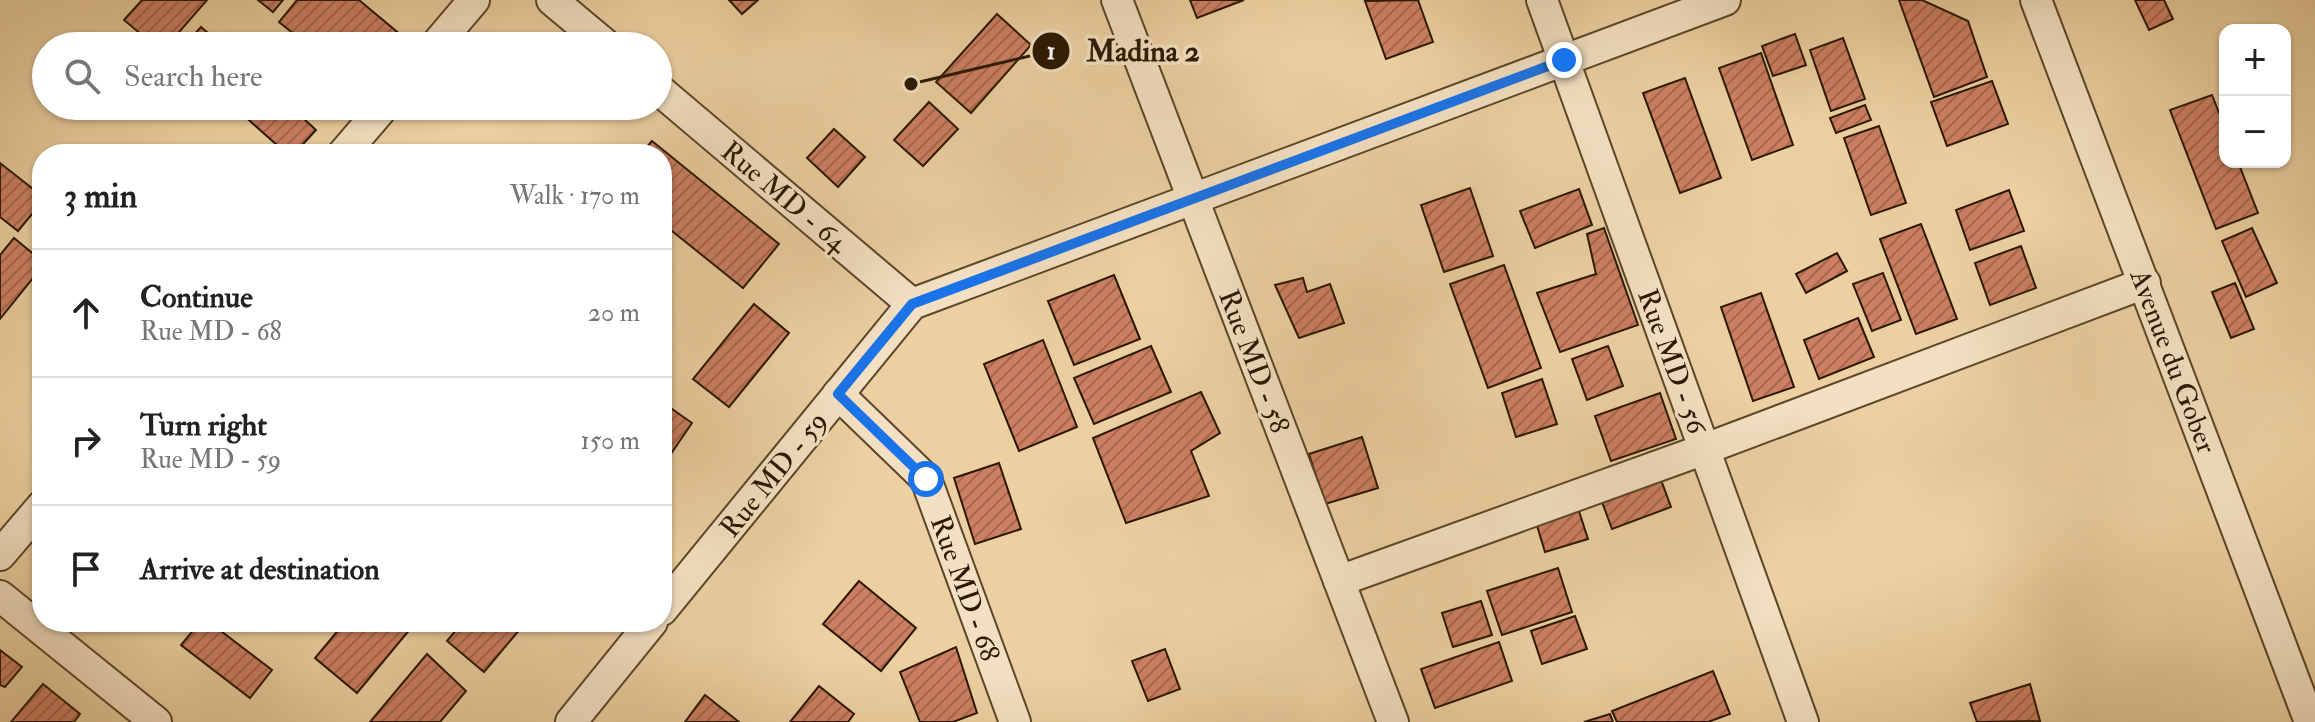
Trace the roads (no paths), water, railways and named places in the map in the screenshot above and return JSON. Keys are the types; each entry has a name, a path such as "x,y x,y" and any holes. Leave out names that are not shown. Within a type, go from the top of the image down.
{"street":[{"path":"447,32 474,0"},
{"path":"552,0 590,32"},
{"name":"Rue MD - 58","path":"1117,0 1393,722"},
{"name":"Rue MD - 56","path":"1542,0 1803,722"},
{"name":"Rue MD - 59","path":"672,598 912,304 1725,0"},
{"name":"Avenue du Gober","path":"2036,0 2310,722"},
{"name":"Rue MD - 64","path":"672,101 912,304"},
{"path":"352,144 372,120"},
{"path":"1339,581 1705,449 2145,283"},
{"name":"Rue MD - 68","path":"838,394 926,479 1015,722"},
{"path":"0,555 32,518"},
{"path":"0,596 32,622"},
{"path":"45,632 156,722"},
{"path":"571,722 644,632"}],"place":[{"name":"Madina 2","path":"911,84"}]}
